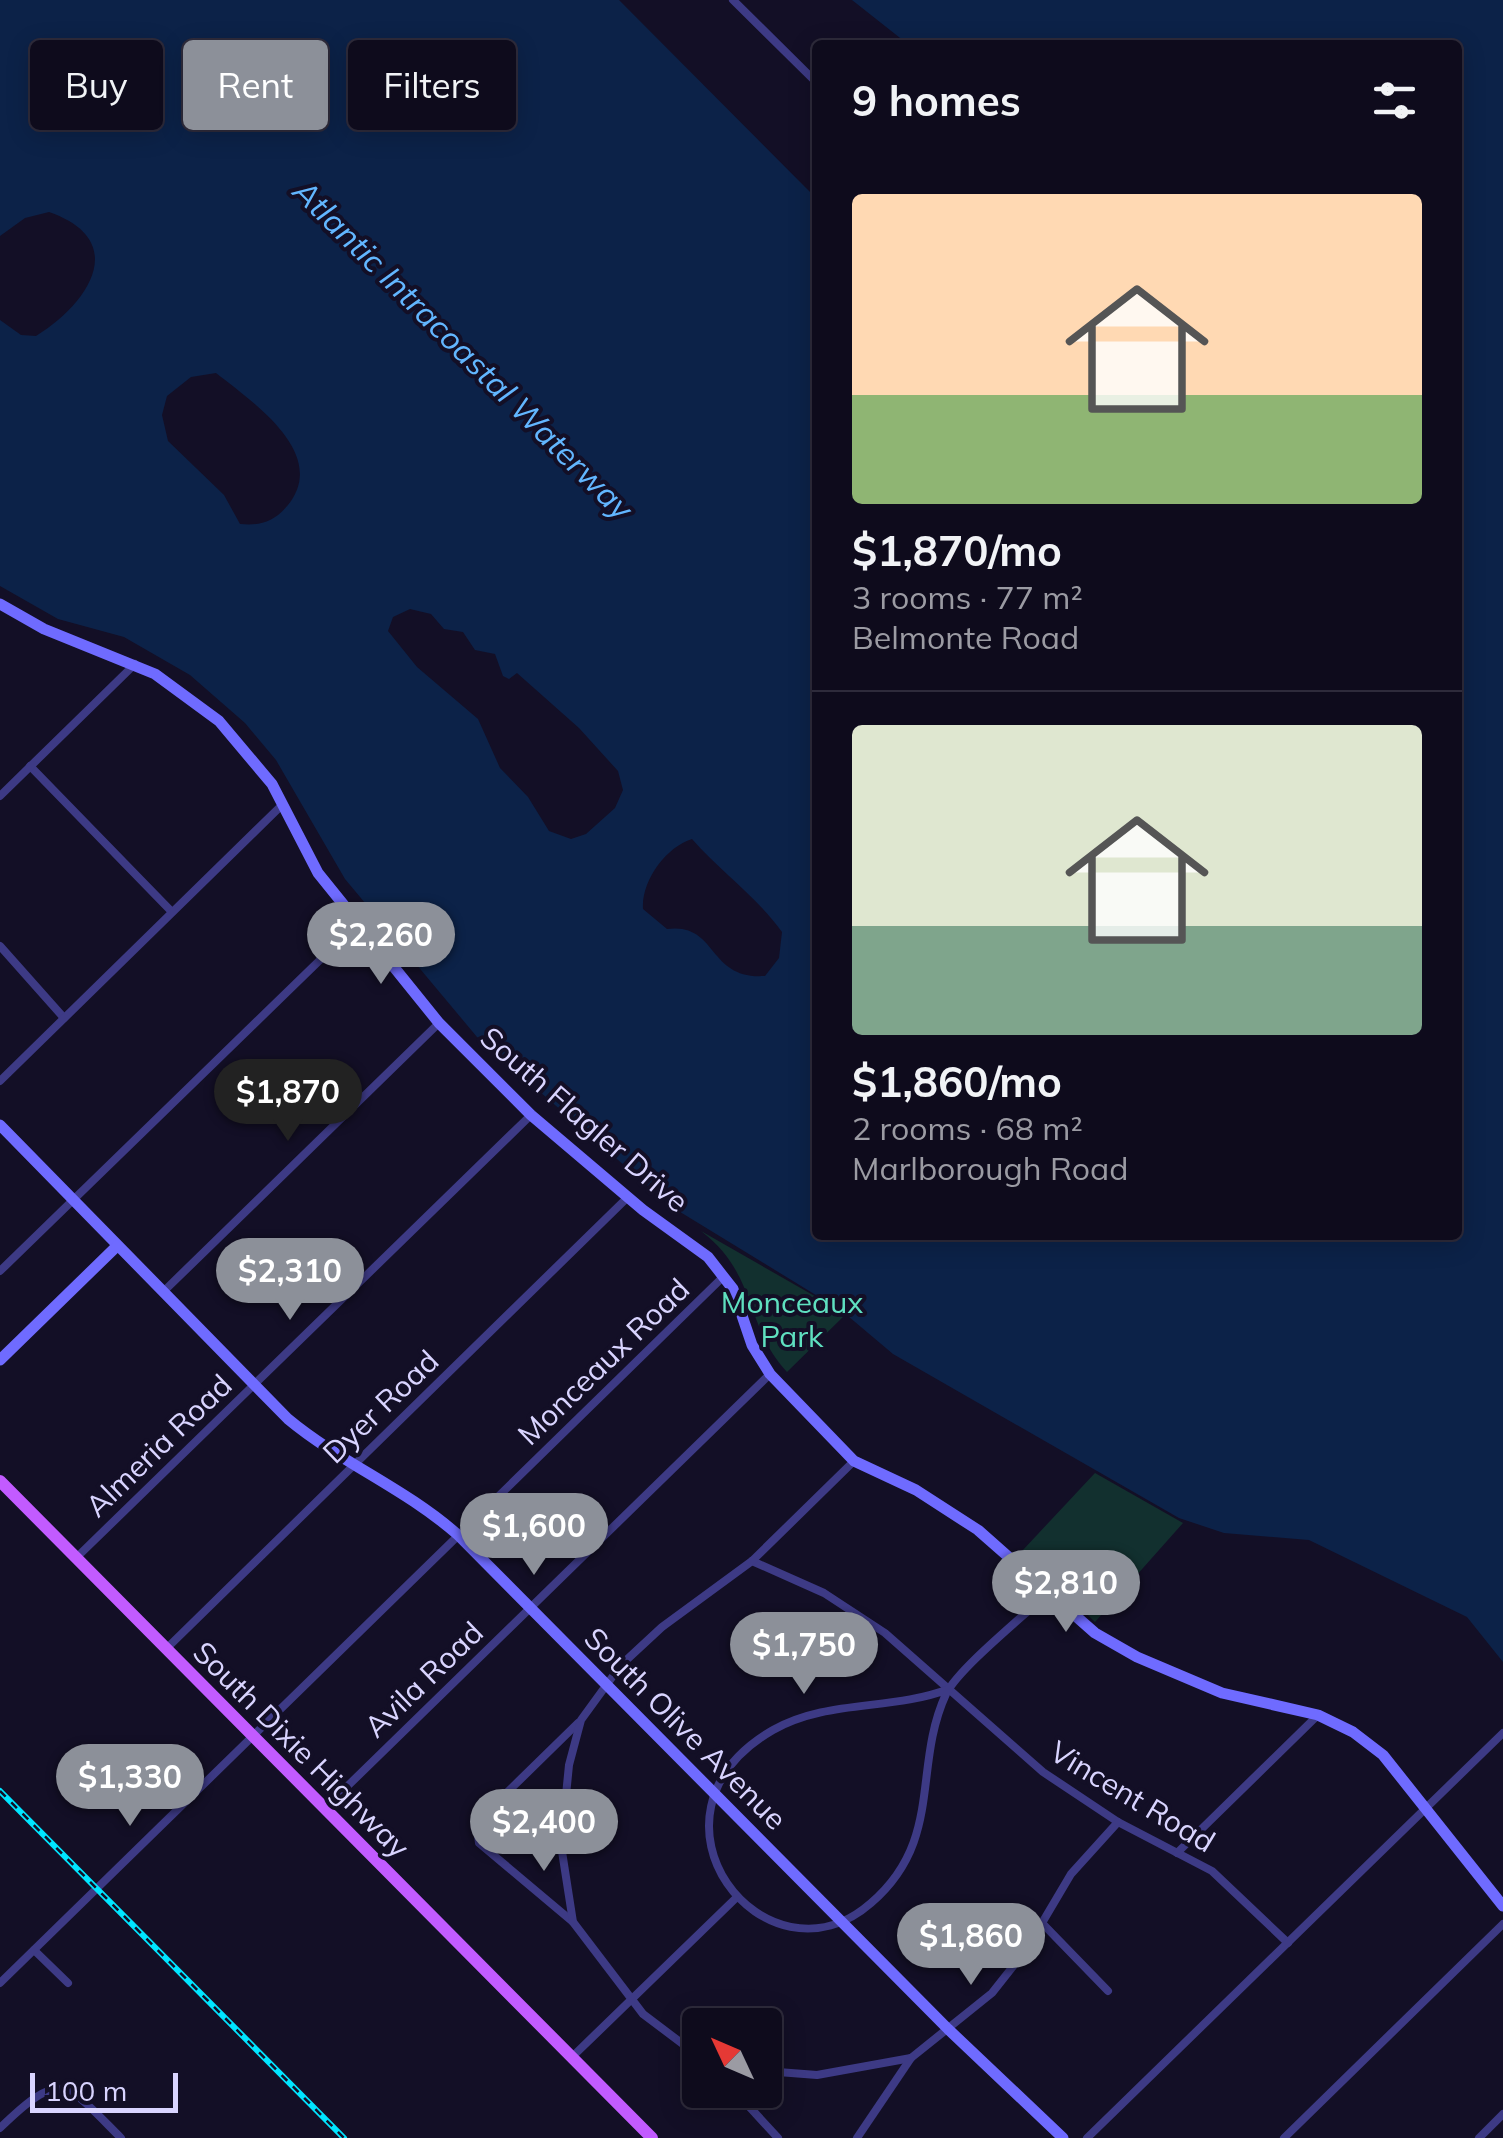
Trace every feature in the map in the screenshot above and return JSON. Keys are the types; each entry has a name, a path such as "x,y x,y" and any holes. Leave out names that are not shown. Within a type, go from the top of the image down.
{"main road":[{"name":"South Dixie Highway","path":"0,1481 652,2138"}],"street":[{"path":"733,0 812,78"},
{"name":"South Flagler Drive","path":"1,606 44,629 135,664 179,690 219,721 256,762 283,804 318,873 439,1023 532,1114 628,1198 695,1246 724,1276 752,1345 770,1374 854,1461"},
{"path":"0,796 135,664"},
{"path":"30,766 172,912"},
{"path":"0,1080 283,804"},
{"path":"0,1271 357,924"},
{"path":"0,946 64,1018"},
{"path":"162,1293 439,1023"},
{"name":"Almeria Road","path":"76,1558 532,1114"},
{"name":"South Olive Avenue","path":"0,1125 300,1430 409,1495 458,1535 948,2029 1062,2138"},
{"name":"Dyer Road","path":"166,1649 628,1198"},
{"path":"0,1360 117,1246"},
{"name":"Monceaux Road","path":"0,1983 724,1276"},
{"name":"Avila Road","path":"324,1809 770,1374"},
{"path":"682,2042 631,2001 573,1922 479,1842 477,1828 484,1816 581,1720 606,1685 662,1627 752,1561 854,1461 916,1490 978,1530 1095,1633 1164,1672 1222,1694 1318,1715 1354,1732 1383,1754 1503,1906"},
{"name":"Vincent Road","path":"752,1561 852,1611 916,1656 1043,1772 1118,1822 1230,1885 1288,1943"},
{"path":"948,1689 930,1743 923,1816 907,1858 871,1903 841,1921 790,1926 761,1916 737,1897 712,1852 709,1822 714,1792 753,1743 790,1721 841,1707 903,1704 948,1689 1048,1593"},
{"path":"1177,1853 1318,1715"},
{"path":"573,1922 562,1868 561,1818 581,1720"},
{"path":"1088,2138 1503,1733"},
{"path":"857,2138 911,2058 992,1993 1042,1923 1070,1874 1118,1822"},
{"path":"571,2058 737,1897"},
{"path":"1042,1923 1108,1991"},
{"path":"1284,2138 1503,1924"},
{"path":"34,1950 68,1983"},
{"path":"782,2073 818,2075 911,2058"},
{"path":"0,2128 38,2093 58,2088 77,2094 121,2138"},
{"path":"750,2108 778,2138"},
{"path":"1479,2138 1503,2114"}],"green space":[{"name":"Monceaux Park","path":"701,1231 845,1315 787,1372 763,1337 732,1265"},
{"path":"1095,1473 1183,1523 1095,1622 1022,1551"}],"water":[{"name":"Atlantic Intracoastal Waterway","path":"0,0 619,0 812,194 812,1240 1462,1240 1462,40 903,40 852,0 1503,0 1503,1662 1467,1617 1309,1540 1224,1533 1179,1518 893,1354 842,1311 672,1207 477,1037 345,879 276,760 245,723 190,675 124,637 58,619 0,586 0,320 21,335 36,336 71,308 93,273 95,256 89,239 74,224 49,212 25,218 0,236","holes":["216,373 266,415 293,449 299,467 298,486 288,505 277,515 266,522 240,524 224,495 168,441 162,415 167,396 191,377","410,609 431,614 444,629 463,632 475,650 495,654 503,676 509,679 517,673 579,728 618,771 623,790 615,808 586,834 571,839 549,831 528,797 500,768 478,719 417,667 388,631 393,617","692,839 782,932 779,958 765,976 732,969 696,934 667,929 643,909 646,887 657,866 682,843"]}],"railway":[{"path":"0,1791 344,2138"}]}
